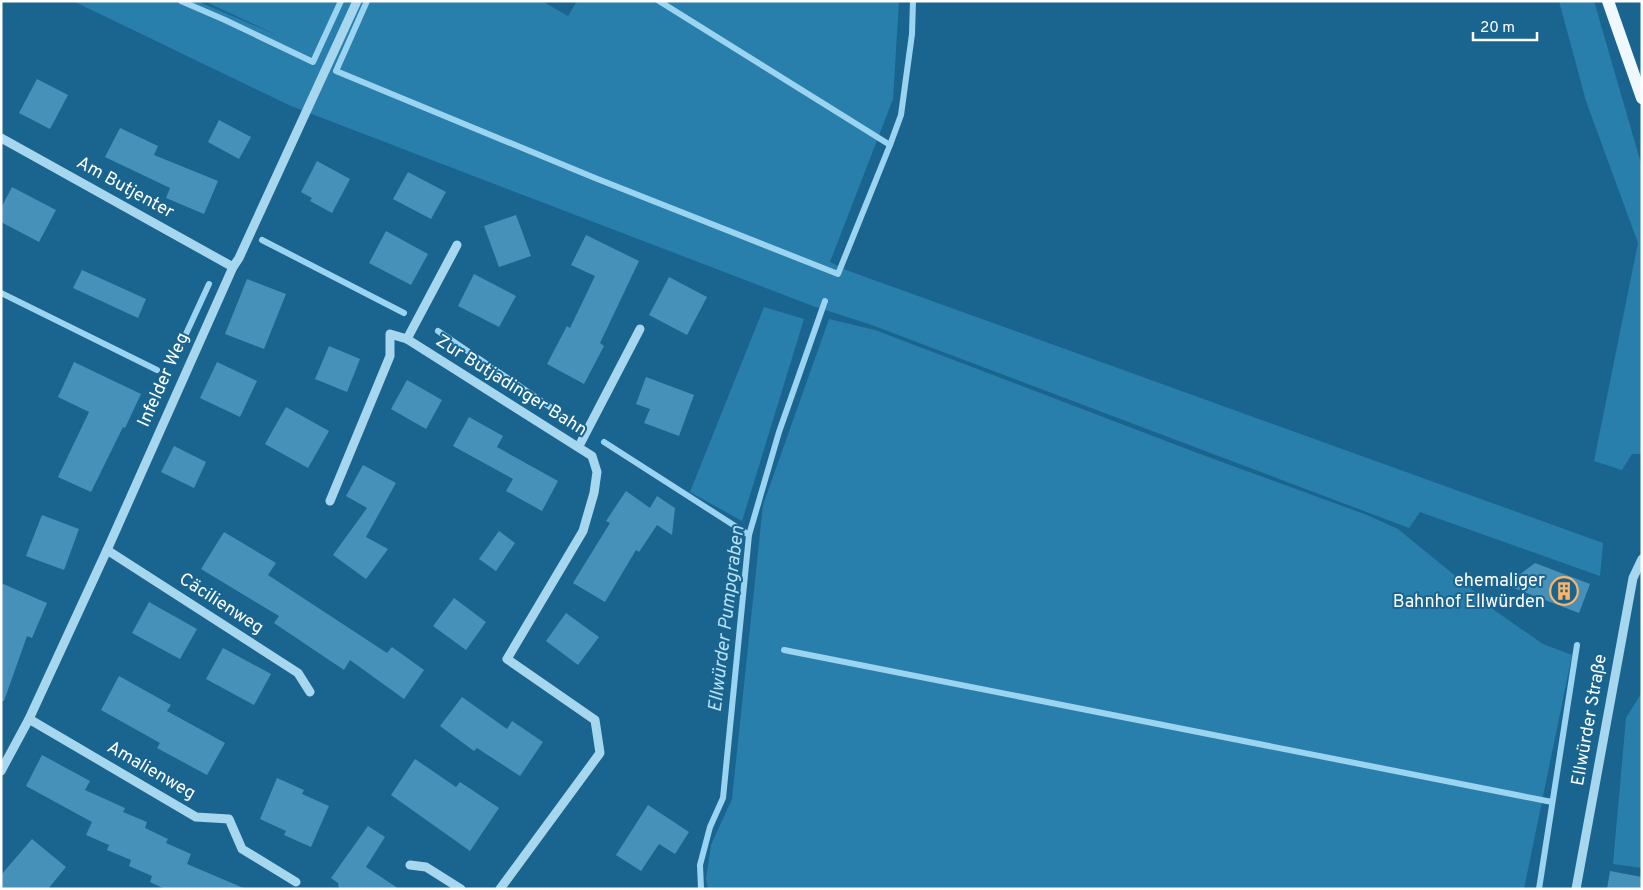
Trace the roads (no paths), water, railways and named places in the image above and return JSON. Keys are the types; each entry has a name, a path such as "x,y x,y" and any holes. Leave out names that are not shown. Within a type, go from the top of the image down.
{"main road":[{"path":"1608,1 1642,98"}],"street":[{"name":"Infelder Weg","path":"1,772 29,719 107,550 232,267 239,258 356,1"},
{"name":"Am Butjenter","path":"1,138 232,267"},
{"path":"406,339 457,245"},
{"path":"579,446 640,329"},
{"name":"Zur Butjadinger Bahn","path":"330,501 390,356 390,334 406,339 579,446 592,456 597,472 594,493 583,531 508,659 595,720 600,753 500,889"},
{"name":"Cäcilienweg","path":"107,550 298,673 310,692"},
{"name":"Ellwürder Straße","path":"1576,889 1633,578 1642,559"},
{"name":"Amalienweg","path":"29,719 196,817 228,819 242,849 296,882"},
{"path":"410,865 426,867 461,889"}],"waterway":[{"path":"181,1 313,62 341,1"},
{"path":"367,1 336,71 595,178 838,274 901,115 912,34 913,1"},
{"path":"659,1 890,145"},
{"path":"262,240 404,313"},
{"path":"179,349 209,284"},
{"path":"1,293 157,370"},
{"name":"Ellwürder Pumpgraben","path":"701,889 700,865 710,827 723,798 749,535 779,432 825,301"},
{"path":"438,331 578,426"},
{"path":"604,442 749,535"},
{"path":"1539,889 1577,645"},
{"path":"784,650 1552,802"}],"place":[{"name":"ehemaliger Bahnhof Ellwürden","path":"1564,591"}]}
